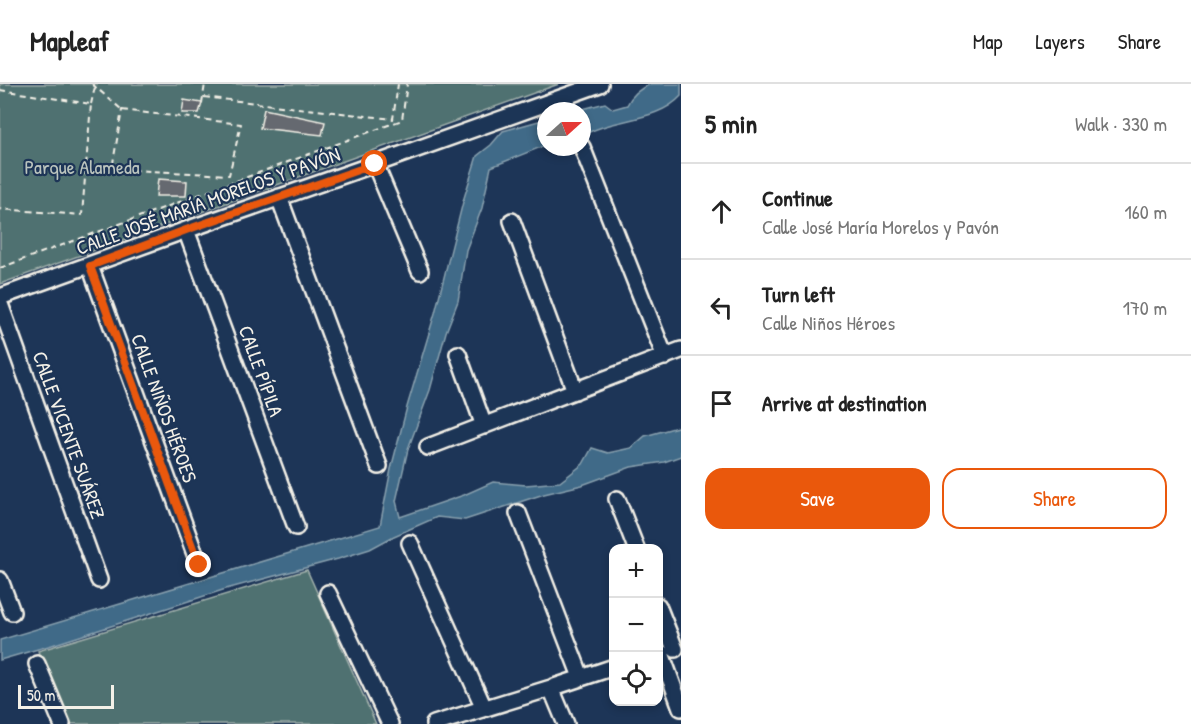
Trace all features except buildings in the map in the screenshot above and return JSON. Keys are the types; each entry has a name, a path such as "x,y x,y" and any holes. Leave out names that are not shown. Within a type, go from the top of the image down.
{"street":[{"name":"CALLE JOSÉ MARÍA MORELOS Y PAVÓN","path":"0,297 600,84"},
{"path":"586,156 664,357"},
{"path":"375,164 420,271"},
{"path":"279,197 379,465"},
{"path":"512,221 575,391"},
{"name":"CALLE PÍPILA","path":"186,230 296,527"},
{"name":"CALLE NIÑOS HÉROES","path":"90,266 199,565"},
{"name":"CALLE VICENTE SUÁREZ","path":"0,304 99,580"},
{"path":"428,447 681,350"},
{"path":"458,354 484,426"},
{"path":"617,499 634,544"},
{"path":"518,513 581,677"},
{"path":"410,543 484,708"},
{"path":"0,580 12,612"},
{"path":"328,593 390,724"},
{"path":"663,626 681,708"},
{"path":"37,664 62,724"},
{"path":"434,724 453,721 484,708 609,669"},
{"path":"551,688 566,724"}],"path":[{"path":"92,84 122,110 241,124 229,175 112,169 122,110"},
{"path":"202,103 204,84"},
{"path":"204,97 393,119 398,84"},
{"path":"0,268 402,120 407,84"},
{"path":"0,209 82,215 91,104 95,87"},
{"path":"0,90 91,104"}],"green space":[{"name":"Parque Alameda","path":"0,84 559,84 0,284"},
{"path":"307,570 376,724 67,724 38,651"}],"water":[{"path":"651,84 681,84 681,96 660,111 591,132 591,107 605,103 613,109 627,105 631,98"},
{"path":"537,122 537,149 491,167 482,208 466,250 458,301 446,332 430,390 408,449 396,501 400,517 464,495 493,482 526,485 560,482 583,464 592,448 608,453 631,448 645,436 681,426 681,456 664,462 631,467 582,485 544,494 465,520 437,517 370,549 226,589 0,660 0,640 380,526 391,469 407,407 477,156 503,131"}],"route":[{"path":"199,565 90,266 375,164"}]}
